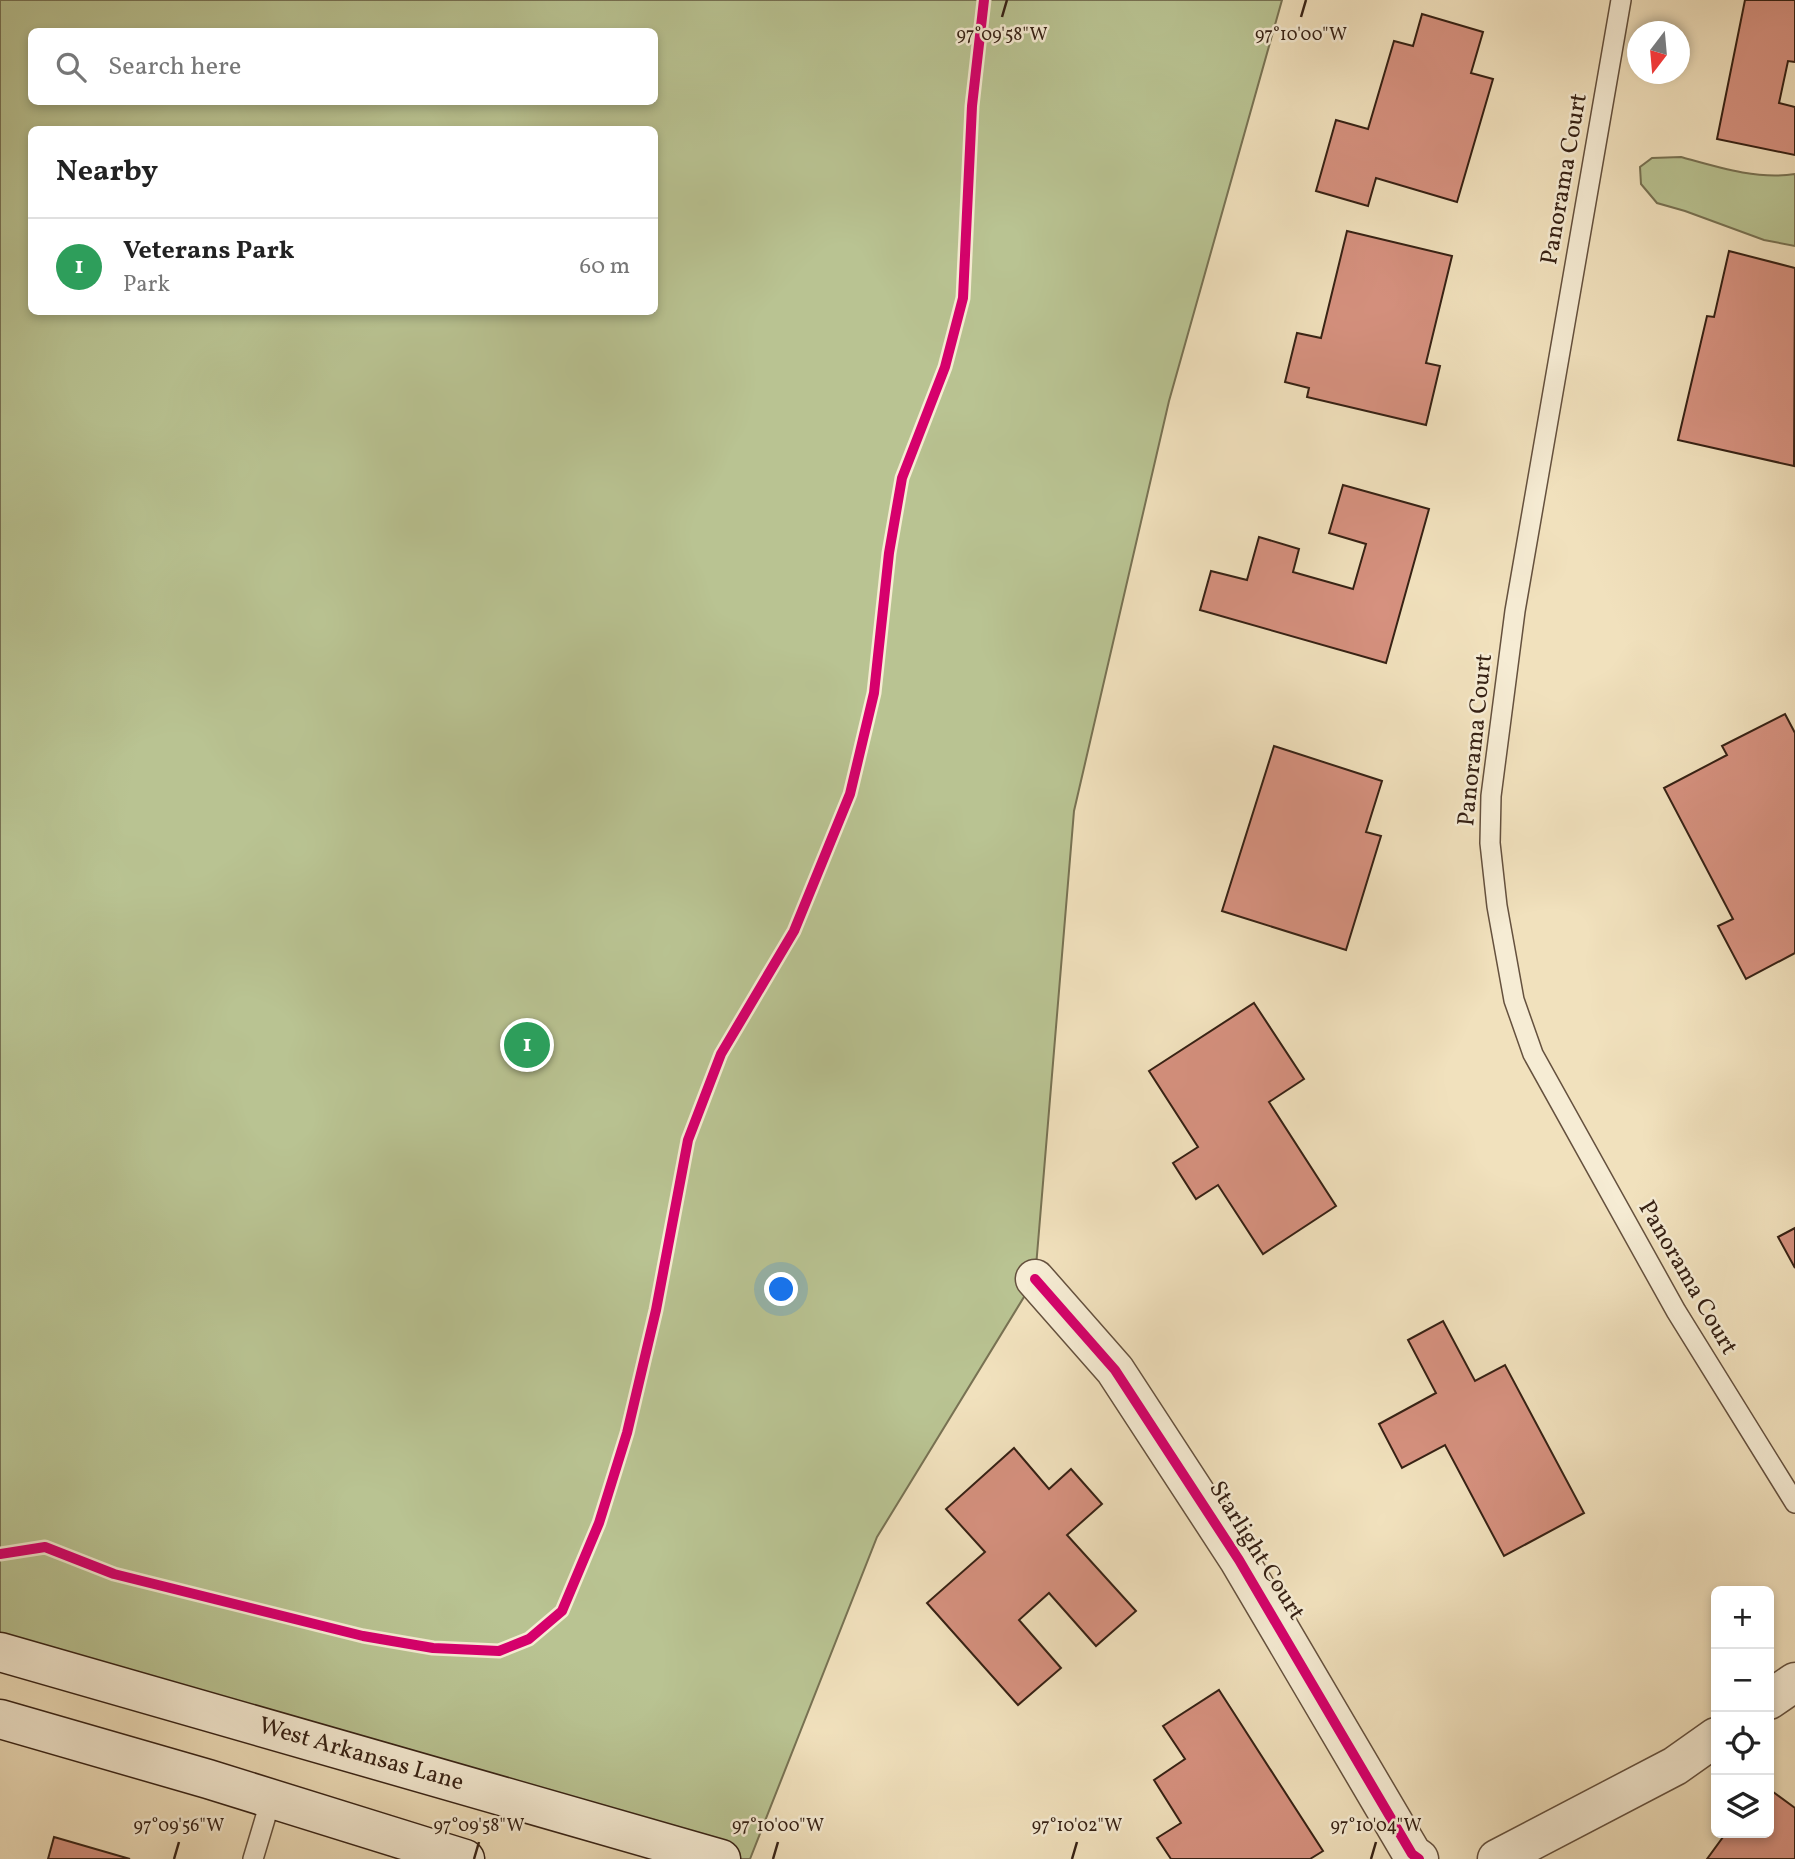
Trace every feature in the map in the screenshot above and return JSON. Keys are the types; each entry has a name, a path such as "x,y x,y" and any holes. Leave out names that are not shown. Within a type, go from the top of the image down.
{"main road":[{"name":"Starlight Court","path":"1035,1279 1115,1370 1239,1560 1412,1854 1419,1859"},
{"name":"West Arkansas Lane","path":"0,1652 618,1844 697,1856"},
{"path":"1774,1697 1795,1682"},
{"path":"0,1719 271,1799 397,1849 464,1859"},
{"path":"1497,1859 1675,1766 1711,1741"}],"lane":[{"name":"Panorama Court","path":"1621,0 1515,611 1490,796 1490,844 1497,906 1514,1000 1533,1054 1676,1311 1795,1503"},
{"path":"253,1859 271,1799"}],"green space":[{"path":"0,0 1282,0 1169,401 1074,811 1035,1279 877,1537 750,1859 724,1859 0,1646"},
{"path":"1681,157 1752,174 1795,174 1795,246 1764,240 1657,203 1641,184 1640,167 1652,158"}],"building":[{"path":"1745,0 1795,0 1795,62 1788,61 1779,103 1795,107 1795,155 1717,139"},
{"path":"1422,14 1483,32 1471,73 1493,79 1457,202 1376,178 1368,206 1316,191 1336,120 1368,129 1394,41 1413,46"},
{"path":"1347,231 1452,256 1426,363 1440,366 1426,425 1307,397 1309,388 1285,382 1297,333 1321,338"},
{"path":"1729,251 1795,268 1794,466 1678,440 1707,316 1714,317"},
{"path":"1343,485 1429,509 1386,663 1200,610 1211,571 1247,580 1259,537 1299,549 1293,572 1353,589 1366,544 1329,533"},
{"path":"1785,714 1795,733 1795,953 1746,979 1718,926 1733,919 1664,788 1727,755 1722,746"},
{"path":"1274,746 1382,781 1366,832 1381,836 1346,950 1222,911"},
{"path":"1254,1003 1304,1079 1269,1102 1336,1206 1263,1254 1218,1185 1196,1199 1173,1163 1198,1147 1149,1071"},
{"path":"1795,1228 1795,1268 1778,1237"},
{"path":"1443,1321 1475,1381 1505,1365 1584,1513 1504,1556 1445,1445 1402,1468 1379,1424 1436,1393 1408,1340"},
{"path":"1014,1448 1049,1489 1071,1469 1102,1504 1067,1535 1136,1611 1096,1646 1049,1593 1019,1620 1061,1668 1018,1705 927,1603 985,1552 946,1509"},
{"path":"1219,1690 1323,1851 1310,1859 1171,1859 1157,1838 1181,1823 1154,1780 1185,1759 1163,1726"},
{"path":"1774,1793 1795,1808 1795,1859 1707,1859 1722,1838 1774,1838"},
{"path":"54,1837 130,1859 48,1859"}],"cycle path":[{"path":"0,1554 45,1547 114,1574 363,1636 433,1648 499,1651 529,1639 562,1611 599,1523 627,1433 656,1310 688,1140 721,1054 794,931 850,794 874,693 889,553 902,478 945,367 963,298 972,106 984,0"},
{"path":"1035,1279 1115,1370 1239,1560 1412,1854 1419,1859"}],"place":[{"name":"Veterans Park","path":"527,1045"}]}
